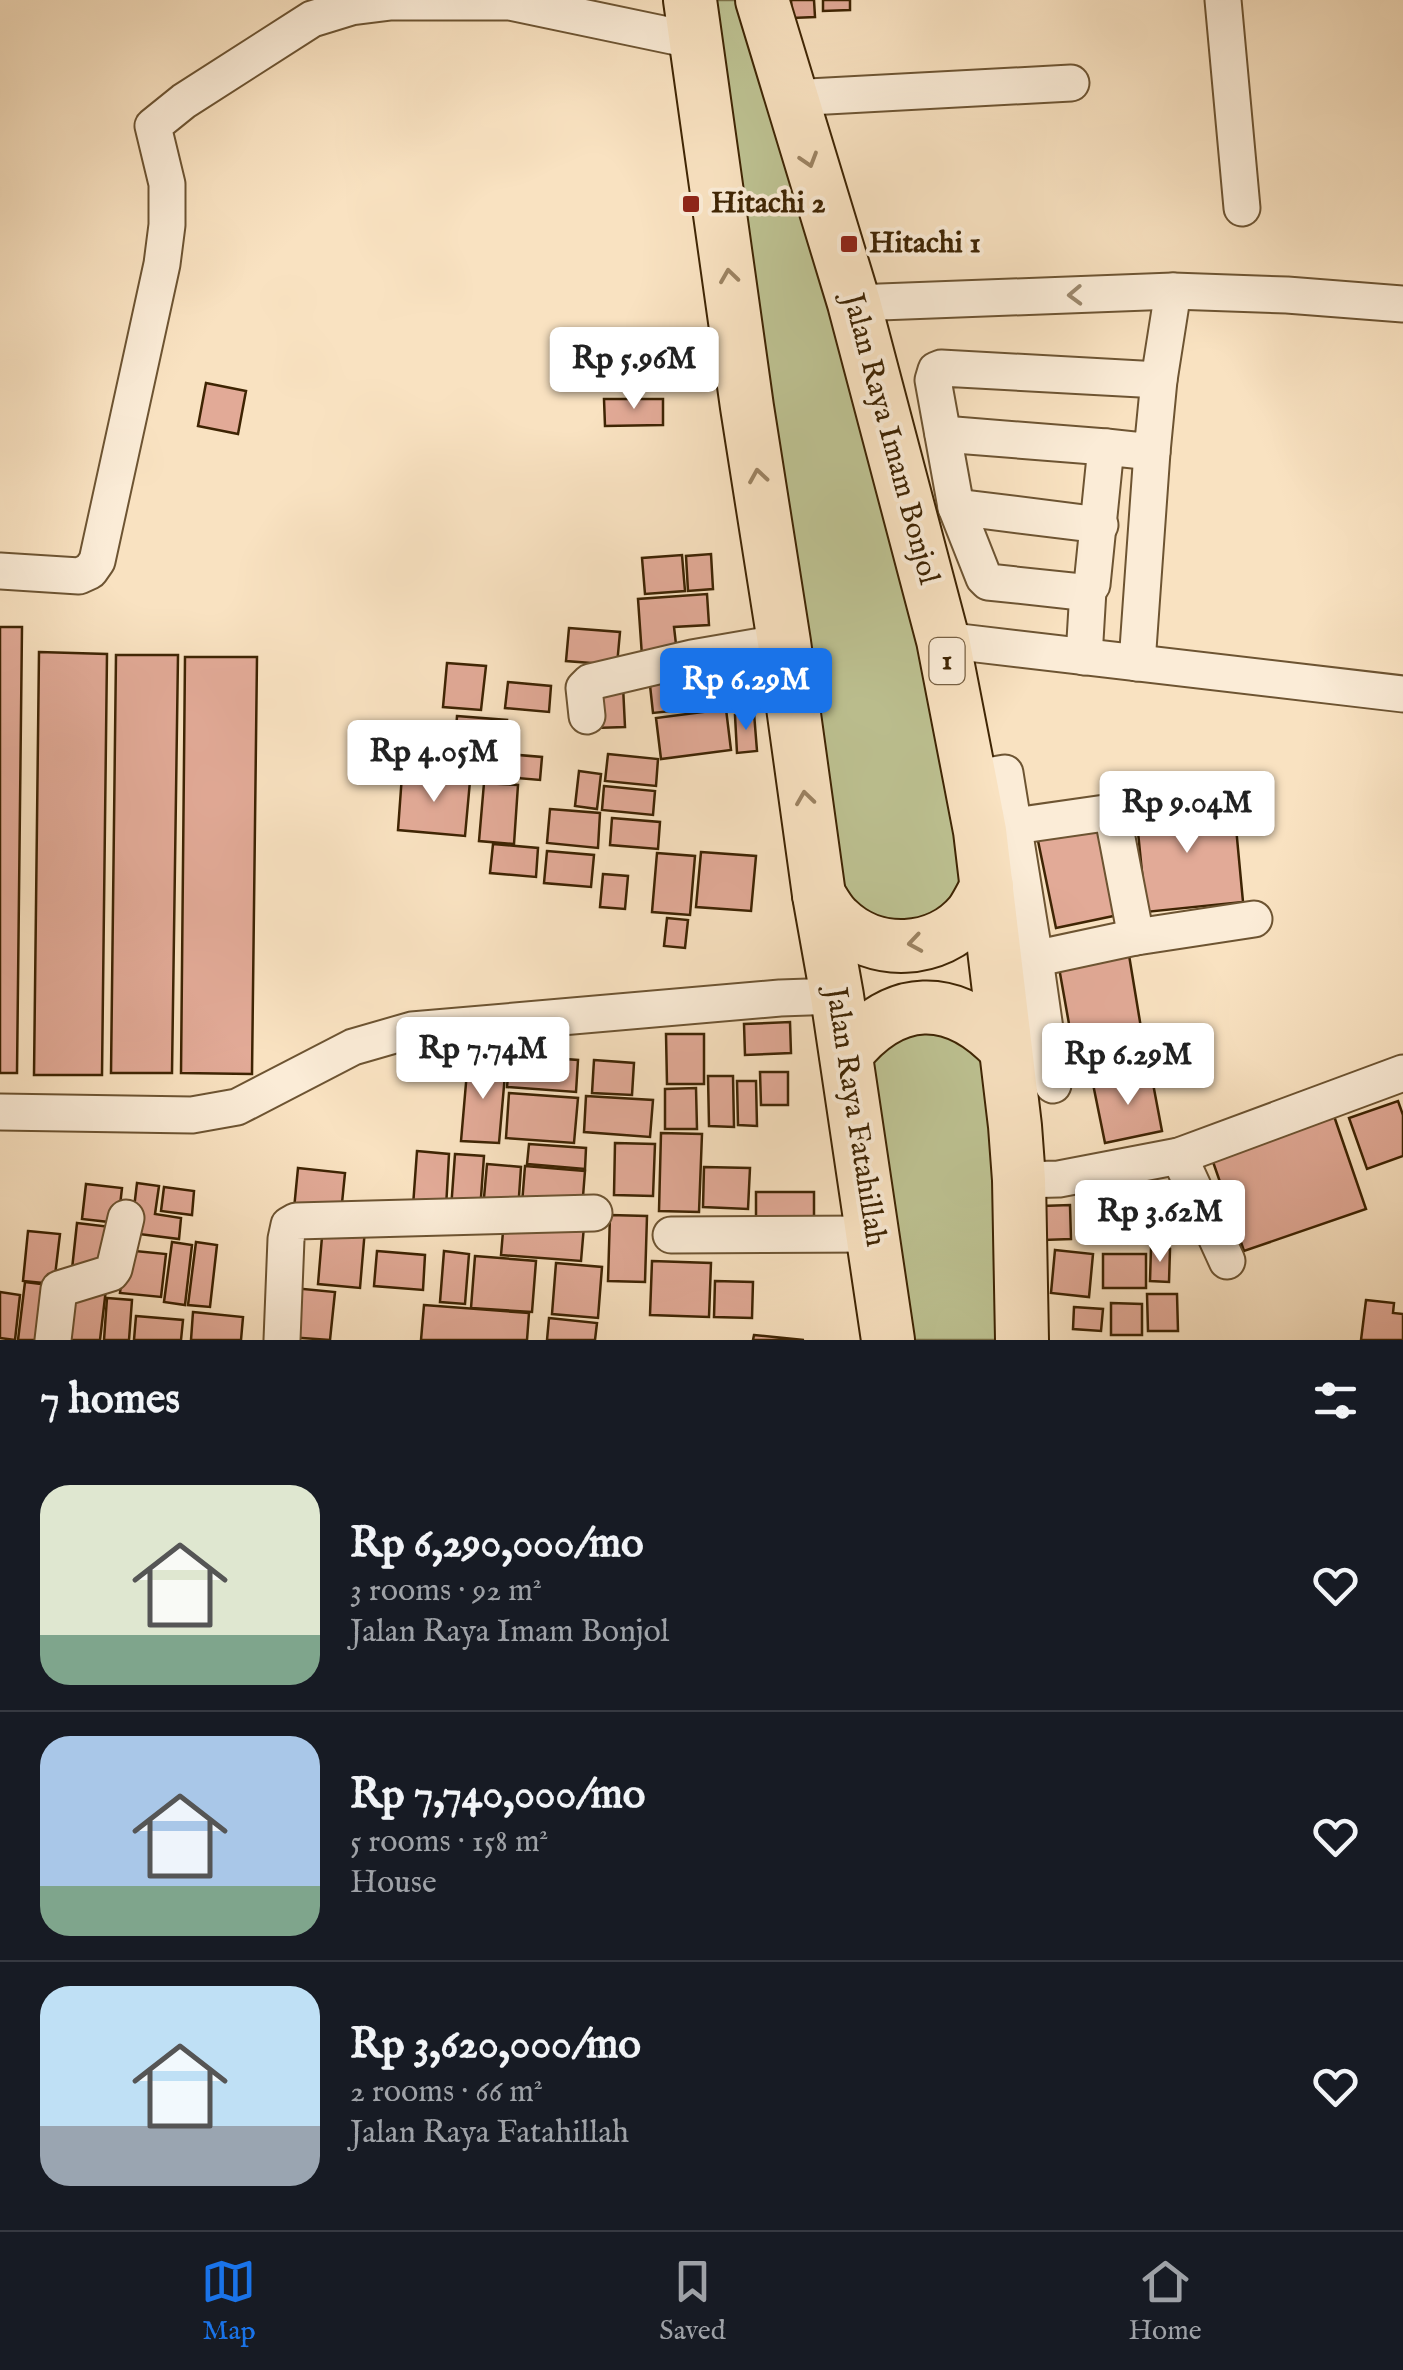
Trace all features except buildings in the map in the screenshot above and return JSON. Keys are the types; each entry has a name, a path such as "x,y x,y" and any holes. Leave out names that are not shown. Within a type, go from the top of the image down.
{"highway":[{"name":"Jalan Raya Imam Bonjol","path":"762,0 854,303 943,640 970,779 997,828 987,886"},
{"path":"693,20 818,894 836,920 861,938 890,946 921,945 949,933 972,913 987,886"},
{"name":"1","path":"987,886 1016,963 1005,1048 1019,1180 1022,1340"},
{"name":"Jalan Raya Fatahillah","path":"818,894 888,1340"},
{"path":"846,1054 874,1025 910,1008 964,1014 987,1028 1005,1048"}],"street":[{"path":"1222,0 1242,208"},
{"path":"0,571 79,576 90,571 97,561 162,264 167,184 153,126 184,101 312,19 351,7 391,2 510,2 693,20"},
{"path":"790,98 1071,84"},
{"path":"1138,663 1152,452 1172,291"},
{"path":"854,303 1172,291 1403,304"},
{"path":"1088,590 988,582 984,578 956,507 933,380 936,370 1159,380"},
{"path":"943,434 1152,452"},
{"path":"1084,657 1088,590 1100,525 1106,447"},
{"path":"956,507 1100,525"},
{"path":"943,640 1403,694"},
{"path":"587,716 584,688 590,682 784,642"},
{"path":"1053,1085 1016,963 997,828 1112,812 1136,937"},
{"path":"1016,963 1136,937 1254,919"},
{"path":"0,1112 192,1116 237,1108 353,1047 412,1030 836,996"},
{"path":"1019,1180 1059,1178 1179,1156 1403,1073"},
{"path":"1179,1156 1228,1261"},
{"path":"282,1340 286,1239 289,1225 296,1221 594,1213"},
{"path":"53,1340 59,1289 114,1270 126,1218"},
{"path":"670,1236 873,1234"}],"green space":[{"path":"690,0 762,0 980,831 949,933 836,920"},
{"path":"987,1029 1022,1340 888,1340 863,1033"}],"place":[{"name":"Hitachi 2","path":"691,204"},
{"name":"Hitachi 1","path":"849,244"}]}
